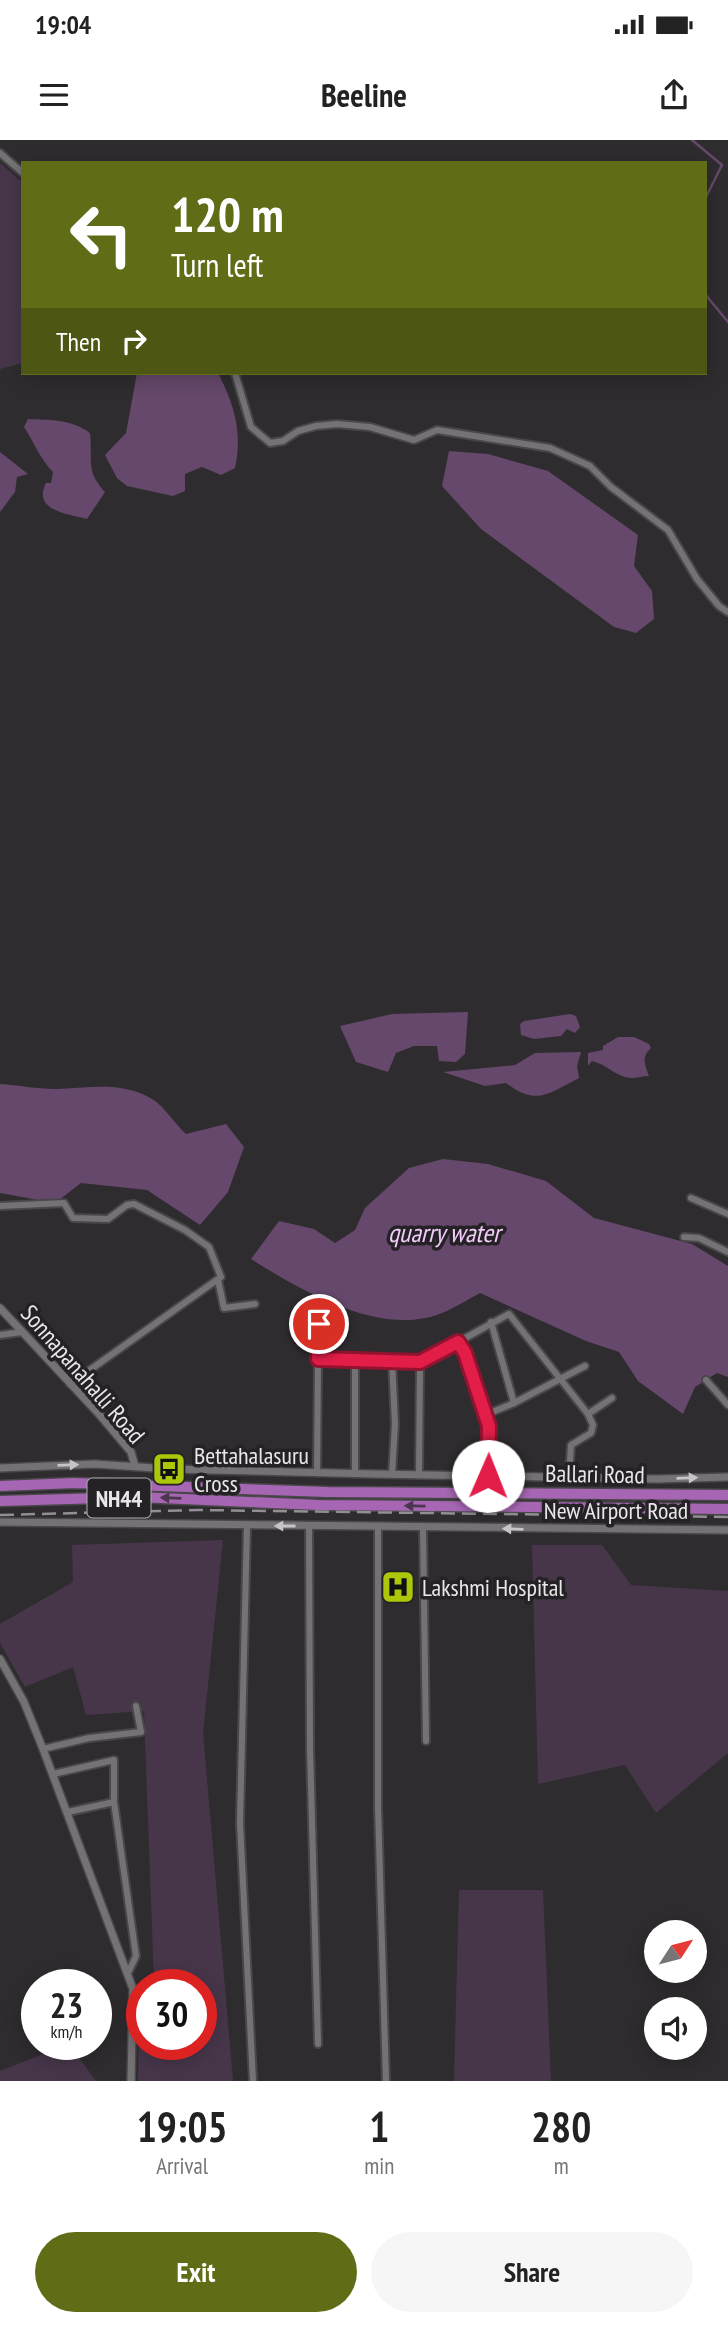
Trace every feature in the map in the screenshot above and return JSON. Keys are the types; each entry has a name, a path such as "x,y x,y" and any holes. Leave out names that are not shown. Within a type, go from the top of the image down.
{"highway":[{"name":"Ballari Road","path":"0,1486 74,1483 327,1492 728,1494"},
{"name":"Ballari Road","path":"0,1501 138,1497 319,1505 728,1509"}],"street":[{"path":"0,153 21,171"},
{"path":"236,375 251,427 270,443 283,441 298,431 337,424 370,427 414,440 437,430 550,448 583,463 667,530 697,579 719,606 728,612"},
{"path":"691,1198 728,1214"},
{"path":"0,1206 64,1203 73,1218 108,1219 127,1205 134,1204 176,1224 209,1247 222,1277 70,1384"},
{"path":"684,1237 699,1238 728,1252"},
{"path":"218,1280 223,1308 255,1304"},
{"name":"Sonnapanahalli Road","path":"0,1308 131,1452 135,1466"},
{"path":"318,1359 420,1362 509,1314 588,1414 593,1425 590,1433 571,1445 569,1478"},
{"path":"491,1322 514,1403"},
{"path":"317,1473 319,1324"},
{"path":"0,1335 22,1332"},
{"path":"458,1342 465,1353 489,1426 488,1476"},
{"path":"355,1360 355,1474"},
{"path":"392,1361 395,1423 392,1474"},
{"path":"419,1475 420,1362"},
{"path":"485,1415 585,1366"},
{"path":"706,1380 728,1405"},
{"path":"588,1414 612,1398"},
{"path":"0,1468 135,1466 569,1478 728,1477"},
{"name":"New Airport Road","path":"0,1522 728,1530"},
{"path":"247,1526 240,1824 253,2081"},
{"path":"309,1526 310,1748 318,2044"},
{"path":"378,1526 378,1807 386,2081"},
{"path":"423,1527 426,1741"},
{"path":"0,1659 24,1702 127,1969"},
{"path":"43,1749 89,1738 141,1732 136,1706"},
{"path":"52,1774 114,1760 114,1802 136,1956 136,1962 131,1969"},
{"path":"68,1812 114,1802"},
{"path":"131,2060 131,2081"}],"shaded area":[{"path":"0,163 21,181 21,364 0,369"},
{"path":"137,375 219,375 236,419 238,443 235,468 221,475 202,467 185,474 185,491 173,496 127,486 117,478 105,455 126,433"},
{"path":"28,419 68,423 90,433 92,471 105,492 87,519 54,510 44,500 43,492 46,483 51,483 53,472 24,427"},
{"path":"449,451 488,454 548,471 638,535 634,566 652,591 654,619 636,633 614,627 481,529 442,486"},
{"path":"0,452 28,474 17,477 15,492 0,512"},
{"path":"468,1012 465,1054 456,1062 439,1061 437,1046 414,1046 396,1053 388,1072 356,1062 340,1026 392,1014"},
{"path":"570,1014 576,1016 580,1027 575,1033 567,1029 561,1036 534,1039 521,1035 520,1024 524,1021"},
{"path":"618,1037 634,1037 649,1044 651,1048 645,1061 649,1076 625,1077 592,1061 588,1066 588,1053 603,1050 603,1046"},
{"path":"581,1052 577,1066 579,1078 543,1095 526,1094 506,1083 485,1086 443,1072 515,1065 535,1053"},
{"path":"0,1084 48,1089 128,1089 157,1102 186,1134 226,1124 244,1147 228,1192 200,1225 147,1190 81,1183 55,1203 0,1193"},
{"name":"quarry water","path":"443,1159 488,1164 546,1181 594,1218 692,1244 728,1266 728,1377 717,1373 695,1387 683,1414 638,1381 619,1352 586,1341 480,1293 442,1313 418,1319 394,1320 368,1315 318,1297 251,1259 279,1221 314,1229 335,1243 355,1230 365,1208 409,1168"},
{"path":"223,1540 203,1733 233,2081 138,2081 138,2060 217,2060 217,1969 154,1969 144,1711 86,1715 73,1667 25,1687 0,1643 0,1624 73,1582 72,1545"},
{"path":"532,1545 602,1545 631,1585 728,1591 728,1753 656,1813 625,1765 538,1784"},
{"path":"459,1890 543,1890 551,2081 454,2081"},
{"path":"28,2060 81,2060 96,2081 0,2081 0,2071"}],"waterway":[{"path":"692,140 722,165 707,195"},
{"path":"707,296 728,322"}],"railway":[{"path":"0,1515 197,1510 728,1517"}],"place":[{"name":"Bettahalasuru Cross","path":"169,1469"},
{"name":"Lakshmi Hospital","path":"398,1587"}],"route":[{"path":"319,1324 318,1359 420,1362 458,1342 465,1353 489,1426 488,1476"}]}
